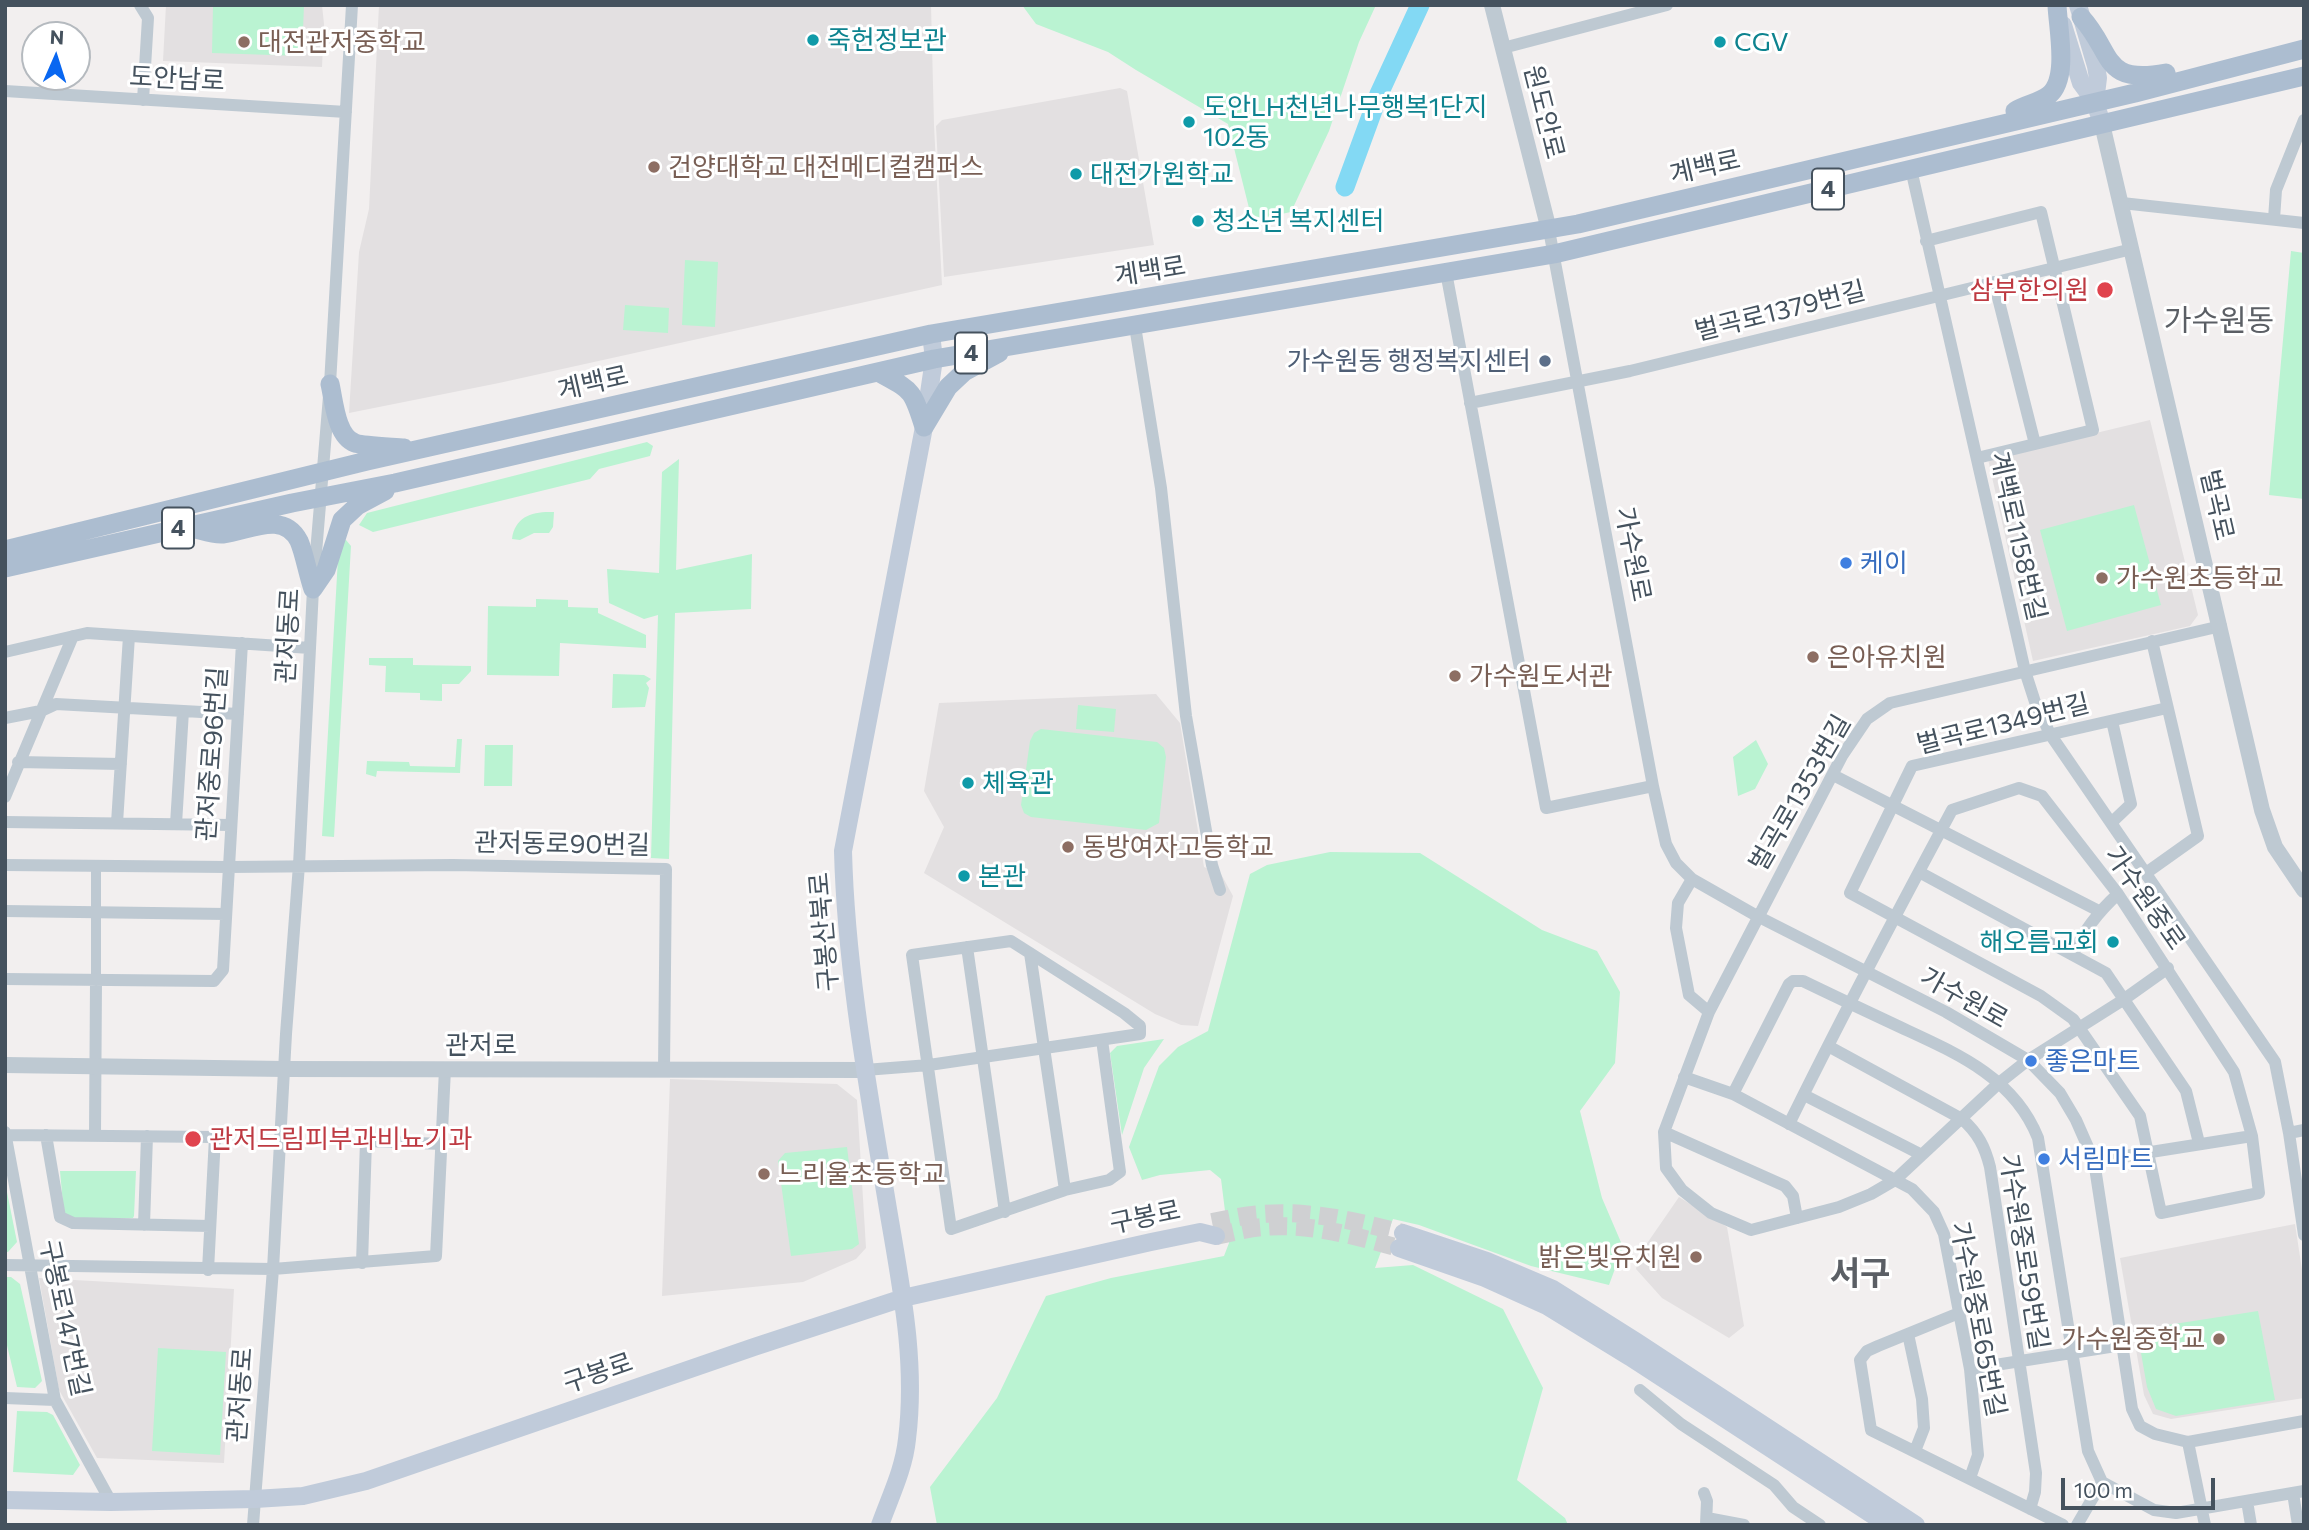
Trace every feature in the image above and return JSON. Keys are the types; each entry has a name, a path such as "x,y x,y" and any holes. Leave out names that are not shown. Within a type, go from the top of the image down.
{"main road":[{"path":"2057,5 2081,83 2095,102 2102,124"},
{"path":"1996,125 2021,107 2040,101 2057,86 2061,67 2057,5"},
{"path":"2079,11 2098,78 2095,102"},
{"path":"2079,11 2094,31 2110,63 2120,72 2144,77 2178,70 2216,71"},
{"name":"계백로","path":"5,550 416,450 932,334 1549,230 2095,102 2304,49"},
{"name":"계백로","path":"5,568 395,483 934,359 1554,254 2304,76"},
{"name":"구봉산북로","path":"880,1525 899,1477 907,1441 912,1378 904,1298 865,1070 844,893 843,851 924,427 934,359 932,334"},
{"path":"924,427 948,387 964,372 1011,346"},
{"path":"878,372 909,390 924,427"},
{"path":"330,384 339,422 346,436 356,444 416,450"},
{"path":"313,589 326,570 343,518 357,506 395,483"},
{"path":"185,527 221,534 259,526 285,526 295,534 301,545 304,565 313,589"},
{"path":"5,540 24,535 51,538"},
{"path":"5,579 20,575 36,561"},
{"name":"구봉로","path":"5,1500 111,1502 303,1496 366,1481 904,1298 1209,1230"},
{"path":"1888,1525 1547,1306 1401,1240 1487,1261 1553,1289 1916,1525"}],"street":[{"path":"140,5 148,18 143,100"},
{"name":"관저동로","path":"253,1525 273,1269 299,865 313,589 330,384 352,5"},
{"name":"원도안로","path":"1492,5 1549,230"},
{"path":"1503,48 1667,5"},
{"name":"도안남로","path":"5,92 346,112"},
{"path":"2274,219 2276,190 2304,120"},
{"name":"벌곡로","path":"2102,124 2262,810 2275,847 2304,890"},
{"name":"계백로1158번길","path":"1911,169 2025,671 2035,702 2050,734 2275,1062 2290,1133 2304,1235"},
{"path":"2122,203 2304,223"},
{"path":"1926,241 2041,212 2055,267 2092,430 1977,458"},
{"name":"가수원로","path":"1549,230 1653,786 1666,844 1676,863 1692,879 1757,916 1946,1012 2028,1060 2060,1093 2076,1120 2094,1161 2132,1409 2140,1426 2155,1434 2188,1442 2304,1422"},
{"name":"벌곡로1379번길","path":"1470,403 1576,383 2132,249"},
{"path":"1446,272 1546,808 1653,786"},
{"path":"1994,282 2035,444"},
{"path":"1135,326 1161,488 1185,716 1212,865 1220,890"},
{"name":"벌곡로1353번길","path":"1664,1132 1709,1012 1842,756 1867,719 1890,703 2221,626"},
{"path":"5,652 87,633 310,648"},
{"path":"5,797 73,636"},
{"path":"117,823 129,636"},
{"path":"2146,873 2198,836 2152,641"},
{"name":"관저중로96번길","path":"228,867 242,643"},
{"path":"5,718 41,711 56,704 238,714"},
{"name":"벌곡로1349번길","path":"1895,916 1850,893 1912,766 2167,708"},
{"path":"176,824 183,711"},
{"path":"2111,823 2131,804 2112,721"},
{"path":"5,758 121,764"},
{"name":"가수원중로","path":"1833,775 2099,911"},
{"name":"가수원중로","path":"1789,1124 1865,971 1952,810 2019,788 2042,796 2118,894 2234,1072 2252,1136 2259,1194 2161,1213 2149,1150"},
{"path":"5,822 231,825"},
{"name":"관저중로96번길","path":"5,865 299,865"},
{"name":"관저동로90번길","path":"299,865 666,869 664,1070"},
{"path":"94,1135 97,1065 96,866"},
{"path":"5,979 214,981 223,970 228,867"},
{"path":"1919,872 2106,973 2186,1091 2199,1143"},
{"path":"1692,879 1678,903 1676,929 1689,995 1709,1012"},
{"path":"2073,954 2080,937 2099,911 2118,894"},
{"path":"5,911 226,914"},
{"path":"1895,916 2041,996 2073,1019 2140,1116 2149,1150"},
{"path":"865,1070 929,1065 1140,1034 1140,1026 1011,941 912,955 929,1065 951,1229 1065,1191 1109,1180 1120,1172 1102,1040"},
{"path":"967,947 1005,1212"},
{"path":"1030,953 1065,1191"},
{"name":"가수원로","path":"2028,1060 2081,1028 2168,968"},
{"path":"1733,1094 1789,984 1793,981 1803,981 1945,1048 1999,1083 2029,1116 2038,1138 2088,1451 2102,1482 2154,1510 2176,1513 2298,1492 2298,1525"},
{"name":"가수원중로59번길","path":"1828,1046 1962,1119 1977,1134 1985,1148 2036,1473 2035,1492 2030,1509"},
{"path":"1797,1218 1793,1196 1785,1186 1664,1132 1666,1168 1682,1190 1711,1213 1751,1230 1797,1218 1839,1207 1871,1194 1895,1180 1999,1083 2028,1060"},
{"name":"관저로","path":"5,1065 284,1069 865,1070"},
{"path":"5,1265 273,1269 436,1256 445,1069"},
{"name":"가수원중로65번길","path":"1684,1077 1733,1094 1912,1189 1934,1212 1944,1234 1970,1369 1978,1455 1970,1478"},
{"path":"1804,1095 1922,1155"},
{"path":"2290,1133 2304,1130"},
{"path":"6,1133 215,1138 208,1270"},
{"name":"구봉로147번길","path":"6,1133 55,1400 111,1502"},
{"path":"46,1135 60,1217 73,1223 210,1226"},
{"path":"144,1225 146,1136"},
{"path":"2094,1161 2149,1150 2252,1136"},
{"path":"362,1263 366,1141 442,1144"},
{"path":"1959,1313 1867,1351 1860,1360 1871,1430 2063,1525"},
{"path":"1908,1334 1922,1399 1924,1428 1915,1451"},
{"path":"1970,1369 2122,1345"},
{"path":"1640,1390 1681,1424 1774,1485 1793,1507 1819,1525"},
{"path":"5,1398 55,1400"},
{"path":"2188,1442 2205,1525"},
{"path":"2077,1525 2102,1482"},
{"path":"1704,1493 1706,1521 1744,1525"},
{"path":"2247,1501 2251,1525"}],"shaded area":[{"name":"대전관저중학교","path":"166,5 322,5 322,67 163,61"},
{"name":"건양대학교 대전메디컬캠퍼스","path":"379,5 931,5 942,285 499,383 349,413 359,252 369,209"},
{"path":"1120,88 1127,91 1154,245 944,277 936,126 942,120"},
{"name":"가수원초등학교","path":"2150,420 2198,615 2190,626 2033,661 1988,459"},
{"name":"동방여자고등학교","path":"1156,694 1180,723 1204,867 1221,874 1233,896 1198,1026 1181,1025 1155,1014 924,873 944,827 924,791 939,703"},
{"name":"느리울초등학교","path":"670,1079 837,1084 857,1100 866,1248 856,1259 803,1282 662,1296"},
{"path":"1679,1197 1727,1227 1744,1326 1729,1338 1662,1298 1636,1269 1639,1255"},
{"name":"가수원중학교","path":"2295,1224 2304,1283 2304,1398 2171,1419 2153,1414 2144,1395 2120,1258"},
{"path":"39,1278 234,1289 224,1463 97,1458 59,1390"}],"green space":[{"path":"213,5 304,5 302,56 212,53"},
{"path":"1022,5 1376,5 1359,42 1329,131 1291,212 1252,220 1228,124 1108,52 1036,24"},
{"path":"2291,251 2304,253 2304,499 2269,495"},
{"path":"685,260 718,262 715,327 682,325"},
{"path":"625,305 669,308 668,333 623,330"},
{"path":"647,442 653,446 650,456 599,469 590,479 373,532 359,525 367,513"},
{"path":"679,459 676,570 752,554 751,609 675,613 669,859 651,858 658,615 644,619 609,603 607,569 659,573 662,472"},
{"path":"2134,505 2161,605 2067,631 2040,530"},
{"path":"554,512 553,527 549,533 534,533 520,540 512,539 517,525 526,516"},
{"path":"346,540 351,546 334,837 322,836 339,541"},
{"path":"536,599 568,600 568,607 598,608 598,613 646,635 646,648 560,643 559,676 487,675 488,606 536,607"},
{"path":"369,658 413,658 413,665 471,666 471,671 459,684 442,684 442,701 420,700 420,693 385,692 386,666 369,665"},
{"path":"613,674 644,675 651,679 646,683 649,688 645,707 612,708"},
{"path":"1078,705 1116,709 1114,732 1076,729"},
{"path":"1041,729 1157,742 1164,748 1166,757 1159,823 1146,830 1031,817 1024,813 1021,805 1030,741 1034,733"},
{"path":"457,739 462,739 460,773 377,771 376,777 366,774 367,761 455,767"},
{"path":"1756,740 1768,764 1755,789 1738,796 1733,757"},
{"path":"485,745 513,745 512,786 484,786"},
{"path":"1330,852 1420,853 1542,930 1597,951 1620,992 1615,1063 1580,1111 1602,1198 1623,1247 1609,1285 1531,1266 1419,1225 1393,1219 1375,1268 1413,1265 1503,1309 1543,1388 1517,1480 1565,1518 1568,1525 937,1525 930,1487 997,1398 1046,1296 1111,1278 1224,1256 1229,1243 1221,1179 1210,1170 1160,1175 1142,1180 1129,1147 1159,1066 1178,1047 1208,1031 1250,874 1267,865"},
{"path":"1164,1039 1144,1068 1122,1135 1110,1053 1117,1046"},
{"path":"847,1147 859,1244 852,1249 791,1256 778,1161 785,1153"},
{"path":"60,1171 136,1171 133,1218 75,1220 64,1215"},
{"path":"5,1182 17,1242 8,1252 5,1252"},
{"path":"5,1277 11,1277 20,1284 42,1381 35,1388 17,1387 5,1337"},
{"path":"2258,1311 2275,1400 2176,1416 2156,1409 2147,1387 2141,1353 2151,1349 2148,1328"},
{"path":"158,1348 226,1352 220,1455 152,1451"},
{"path":"17,1411 47,1412 53,1415 80,1465 73,1475 13,1472"}],"waterway":[{"path":"1345,187 1379,94 1420,5"}],"tunnel":[{"path":"1212,1222 1279,1213 1315,1215 1403,1233"},
{"path":"1216,1236 1258,1228 1298,1227 1399,1248"}],"place":[{"name":"죽헌정보관","path":"813,40"},
{"name":"대전관저중학교","path":"244,42"},
{"name":"CGV","path":"1720,42"},
{"name":"도안LH천년나무행복1단지 102동","path":"1189,122"},
{"name":"건양대학교 대전메디컬캠퍼스","path":"654,167"},
{"name":"대전가원학교","path":"1076,174"},
{"name":"청소년 복지센터","path":"1198,221"},
{"name":"삼부한의원","path":"2105,290"},
{"name":"가수원동 행정복지센터","path":"1545,361"},
{"name":"케이","path":"1846,563"},
{"name":"가수원초등학교","path":"2102,578"},
{"name":"은아유치원","path":"1813,657"},
{"name":"가수원도서관","path":"1455,676"},
{"name":"체육관","path":"968,783"},
{"name":"동방여자고등학교","path":"1068,847"},
{"name":"본관","path":"964,876"},
{"name":"해오름교회","path":"2113,942"},
{"name":"좋은마트","path":"2031,1061"},
{"name":"관저드림피부과비뇨기과","path":"193,1139"},
{"name":"서림마트","path":"2044,1159"},
{"name":"느리울초등학교","path":"764,1174"},
{"name":"밝은빛유치원","path":"1696,1257"},
{"name":"가수원중학교","path":"2219,1339"}],"district":[{"name":"가수원동","path":"2219,321"},
{"name":"서구","path":"1860,1274"}]}
